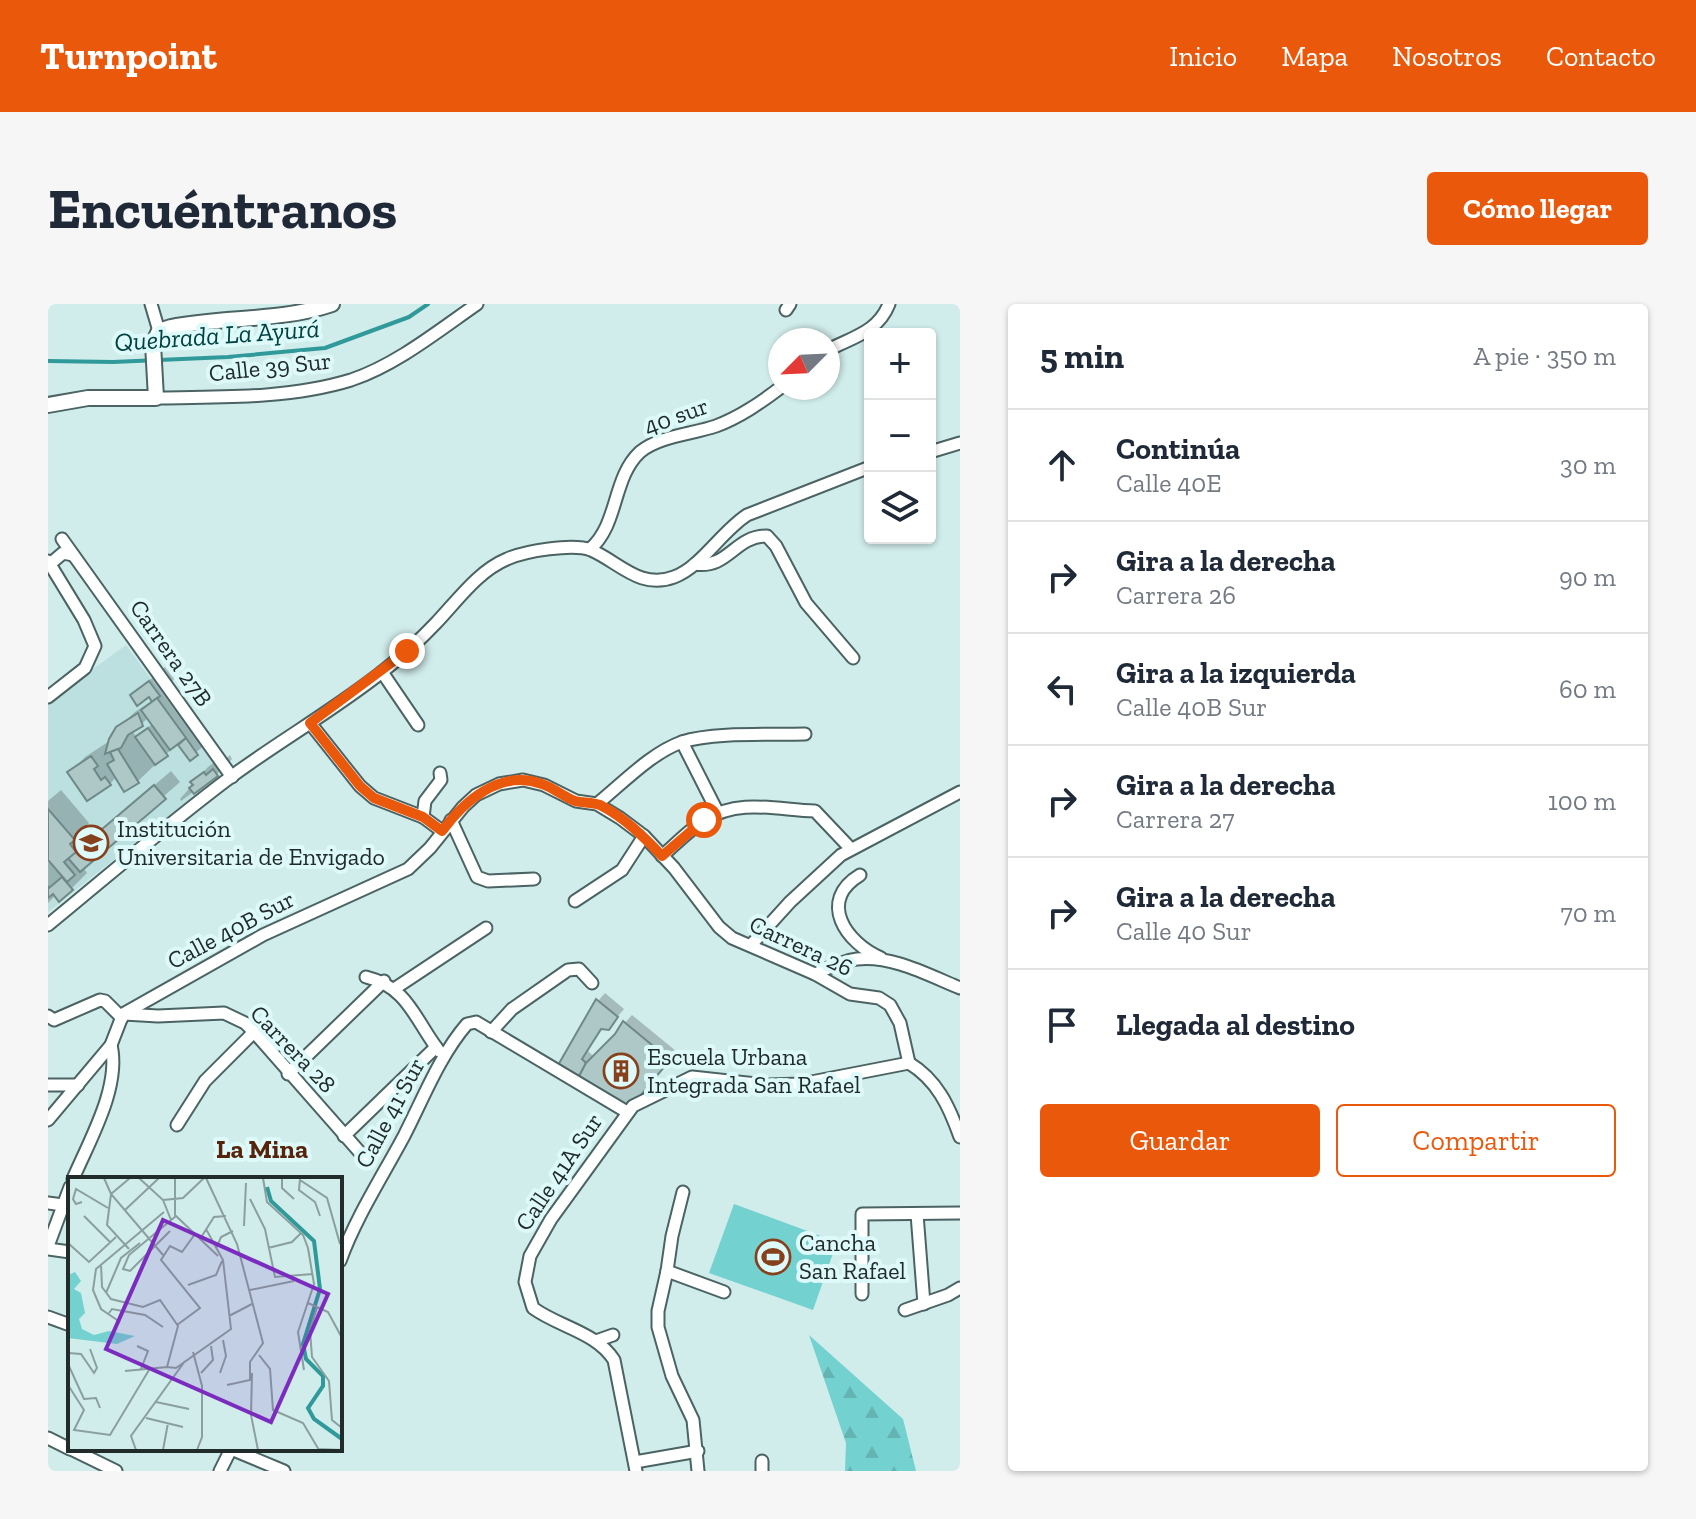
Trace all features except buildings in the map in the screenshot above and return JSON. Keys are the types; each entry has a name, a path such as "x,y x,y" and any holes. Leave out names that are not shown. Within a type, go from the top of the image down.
{"street":[{"path":"151,304 156,337 156,398"},
{"path":"156,337 186,323 279,317 332,304"},
{"name":"Calle 39 Sur","path":"48,405 88,398 280,392 351,380 401,354 477,304"},
{"path":"840,344 870,330 883,319 889,304"},
{"name":"40 sur","path":"590,549 599,541 630,462 645,448 741,415 768,396"},
{"path":"936,450 960,443"},
{"path":"48,925 232,777 382,672 488,570 508,558 534,551 590,549 627,573 643,579 670,579 695,564 732,525 747,515 864,469"},
{"path":"695,564 714,565 741,544 767,536 776,546 806,603 853,658"},
{"name":"Carrera 27B","path":"62,539 232,777"},
{"path":"48,697 85,668 95,646 49,562 63,553 73,555"},
{"path":"382,672 418,725"},
{"path":"310,723 360,786 374,798 423,817 442,831"},
{"path":"597,804 643,767 682,742 734,736 805,734"},
{"path":"682,742 718,813"},
{"path":"423,817 425,801 441,780 440,773"},
{"name":"Carrera 26","path":"499,784 533,781 576,801 597,804 644,836 719,927 732,938 815,974 850,994 879,998 890,1005 900,1023 909,1063"},
{"name":"Calle 40B Sur","path":"122,1016 263,935 408,869 419,861 451,820 476,795 499,784"},
{"path":"751,945 831,862 960,792"},
{"path":"662,856 718,813 746,807 815,811 851,849"},
{"path":"451,820 477,877 488,881 534,879"},
{"path":"575,901 622,870 644,836"},
{"path":"860,875 849,881 840,902 840,919 848,934 863,949 886,961 960,988"},
{"path":"394,989 486,928"},
{"path":"815,974 848,961 886,961"},
{"path":"592,983 579,969 568,970 512,1009 491,1032 627,1112"},
{"path":"366,977 384,981 394,989 444,1058"},
{"path":"288,1074 384,981"},
{"path":"48,1016 54,1020 100,1000 122,1016 111,1045 48,1120"},
{"name":"Carrera 28","path":"122,1016 224,1013 245,1023 364,1157"},
{"name":"Calle 41 Sur","path":"342,1256 364,1205 382,1178 444,1058 462,1030 467,1024 476,1022 491,1032"},
{"path":"177,1125 205,1081 254,1032"},
{"path":"74,1177 112,1081 111,1045"},
{"path":"344,1136 436,1047"},
{"path":"909,1063 934,1082 951,1112 960,1137"},
{"name":"Calle 41A Sur","path":"635,1466 614,1360 596,1341 533,1308 525,1282 530,1256 551,1219 627,1112 633,1106 692,1077 767,1085 801,1084 909,1063"},
{"path":"48,1085 78,1085"},
{"path":"68,1192 48,1248 68,1252"},
{"path":"683,1192 658,1311 658,1327 672,1376 693,1420 698,1471"},
{"path":"48,1203 63,1205"},
{"path":"862,1294 862,1214 960,1213"},
{"path":"917,1214 924,1304"},
{"path":"667,1271 724,1292"},
{"path":"905,1310 960,1288"},
{"path":"48,1317 68,1324"},
{"path":"596,1341 613,1335"},
{"path":"48,1438 68,1448"},
{"path":"74,1451 116,1471"},
{"path":"220,1471 230,1451"},
{"path":"236,1451 284,1471"},
{"path":"635,1466 698,1451"}],"shaded area":[{"name":"Institución Universitaria de Envigado","path":"126,645 221,774 48,912 48,702"}],"green space":[{"name":"Cancha San Rafael","path":"734,1204 837,1242 813,1310 709,1273"},
{"path":"809,1335 903,1419 916,1471 845,1471 846,1443"}],"waterway":[{"name":"Quebrada La Ayurá","path":"48,361 113,362 228,357 325,348 409,317 428,304"}],"place":[{"name":"Institución Universitaria de Envigado","path":"91,843"},
{"name":"Escuela Urbana Integrada San Rafael","path":"621,1071"},
{"name":"Cancha San Rafael","path":"773,1257"}],"district":[{"name":"La Mina","path":"262,1149"}],"route":[{"path":"407,651 310,723 360,786 374,798 423,817 442,831 463,807 487,788 513,781 533,781 576,801 597,804 644,836 662,856 704,820"}]}
